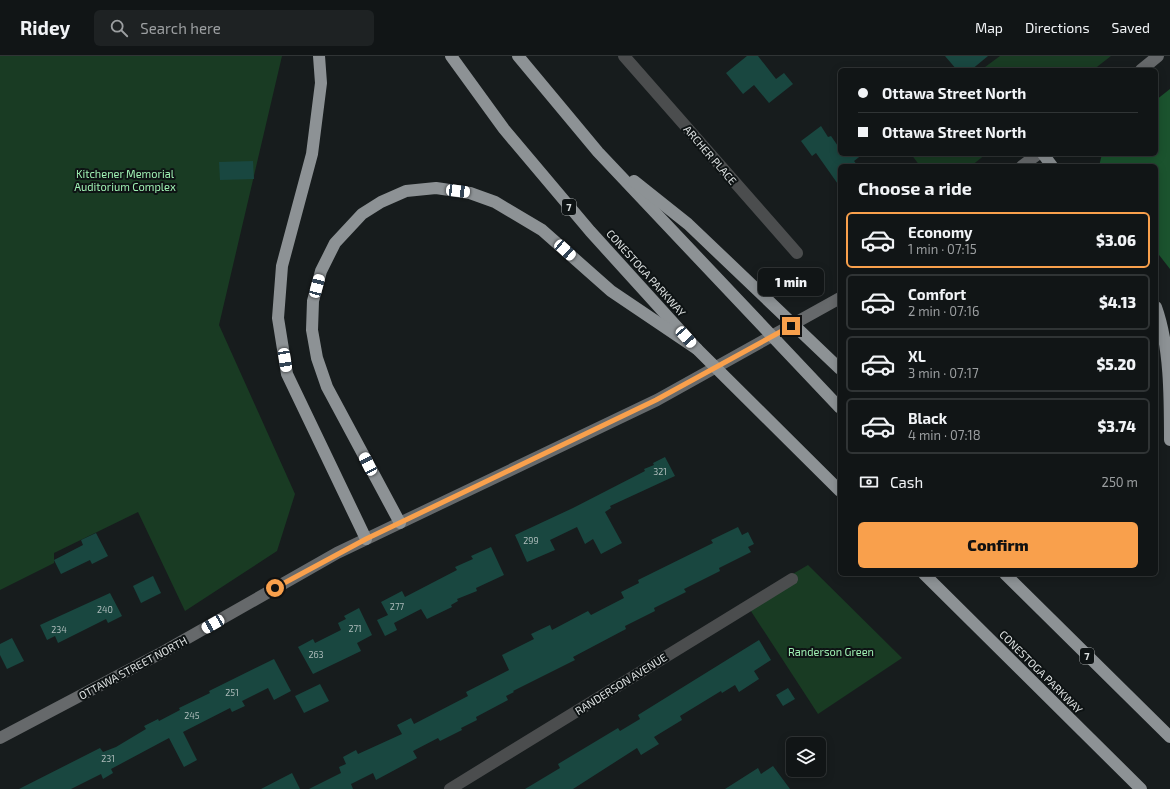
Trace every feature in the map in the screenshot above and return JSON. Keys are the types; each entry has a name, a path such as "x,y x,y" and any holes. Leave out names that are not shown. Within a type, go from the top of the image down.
{"highway":[{"path":"319,56 321,83 312,154 282,266 278,318 287,374 366,539"},
{"name":"CONESTOGA PARKWAY","path":"451,56 514,141 590,231 697,349 838,489"},
{"path":"518,56 598,152 838,406"},
{"path":"598,152 688,224 838,367"},
{"path":"400,523 327,387 317,358 312,330 313,301 321,271 335,243 362,214 381,202 406,191 436,188 470,192 495,202 542,230 611,291 697,349"},
{"path":"1158,311 1161,316 1169,355 1170,440"},
{"name":"CONESTOGA PARKWAY","path":"926,576 1140,789"},
{"name":"7","path":"1007,576 1170,737"}],"main road":[{"path":"1143,68 1158,56"},
{"path":"1025,164 1035,156"},
{"name":"OTTAWA STREET NORTH","path":"0,738 163,652 324,561 366,539 656,400 836,301"}],"street":[{"name":"ARCHER PLACE","path":"624,56 797,253"},
{"name":"RANDERSON AVENUE","path":"450,789 792,579"}],"green space":[{"name":"Kitchener Memorial Auditorium Complex","path":"0,56 282,56 219,325 295,494 277,551 185,611 138,512 54,553 54,563 0,590"},
{"path":"1000,56 1111,56 1096,68 984,68"},
{"path":"1170,89 1170,269 1158,254 1158,164 1100,164 1102,156 1158,156 1158,98"},
{"path":"912,156 984,156 974,164 918,164"},
{"name":"Randerson Green","path":"808,565 902,658 818,714 745,602"}],"building":[{"path":"747,56 758,56 776,79 784,73 793,84 769,103 754,85 743,94 726,73"},
{"path":"945,56 988,56 973,68 955,68"},
{"path":"821,126 828,137 831,136 838,146 838,156 860,156 854,161 856,164 838,164 838,184 816,153 812,156 801,141"},
{"path":"253,161 254,179 220,180 219,162"},
{"path":"665,457 675,476 610,506 611,508 605,512 622,543 601,554 593,539 585,544 577,527 550,540 555,550 527,562 515,535 573,508 645,471 644,469 654,465 653,463"},
{"path":"738,527 742,535 748,532 754,544 748,547 751,552 719,568 720,571 684,589 686,592 654,608 655,611 625,626 626,629 573,657 575,660 513,691 514,692 506,696 508,700 476,717 477,720 461,728 462,730 440,741 438,738 413,751 417,758 376,780 373,773 351,784 353,789 309,789 341,773 339,767 346,764 343,757 356,750 358,754 402,734 397,725 411,718 414,724 468,696 466,692 509,670 502,655 534,639 531,634 550,625 552,630 588,611 591,615 624,598 621,592 639,583 638,580 713,543 711,540"},
{"path":"96,533 108,556 92,564 90,560 61,574 54,560 83,545 81,540"},
{"path":"491,547 504,575 476,588 477,591 457,599 458,601 451,605 452,607 427,619 421,609 394,623 397,630 385,636 377,620 388,615 381,602 402,591 405,597 457,570 455,567 473,559 471,556"},
{"path":"153,576 161,593 141,603 133,586"},
{"path":"110,593 122,616 108,623 106,619 58,643 55,636 47,640 40,625"},
{"path":"359,608 372,635 357,643 361,651 313,674 298,647 313,639 315,643 341,630 338,623 346,619 344,616"},
{"path":"12,638 24,661 7,669 0,655 0,644"},
{"path":"759,640 771,660 754,671 759,679 739,692 735,685 722,693 721,691 680,716 682,720 654,737 659,744 641,755 637,748 573,789 525,789 560,768 558,764 618,728 620,731 640,719 638,715"},
{"path":"274,659 291,691 274,700 268,688 242,701 245,706 232,712 230,708 183,732 197,760 184,767 169,738 111,769 113,773 103,779 101,774 71,789 19,789 100,748 103,752 116,747 146,729 144,726 158,719 159,721 180,710 179,708 210,693 209,691"},
{"path":"320,684 329,701 304,713 295,696"},
{"path":"788,688 795,699 783,706 776,695"},
{"path":"773,766 790,789 725,789 758,768 761,774"},
{"path":"292,773 300,789 261,789"}],"route":[{"path":"275,588 366,539 656,400 791,326"}]}
